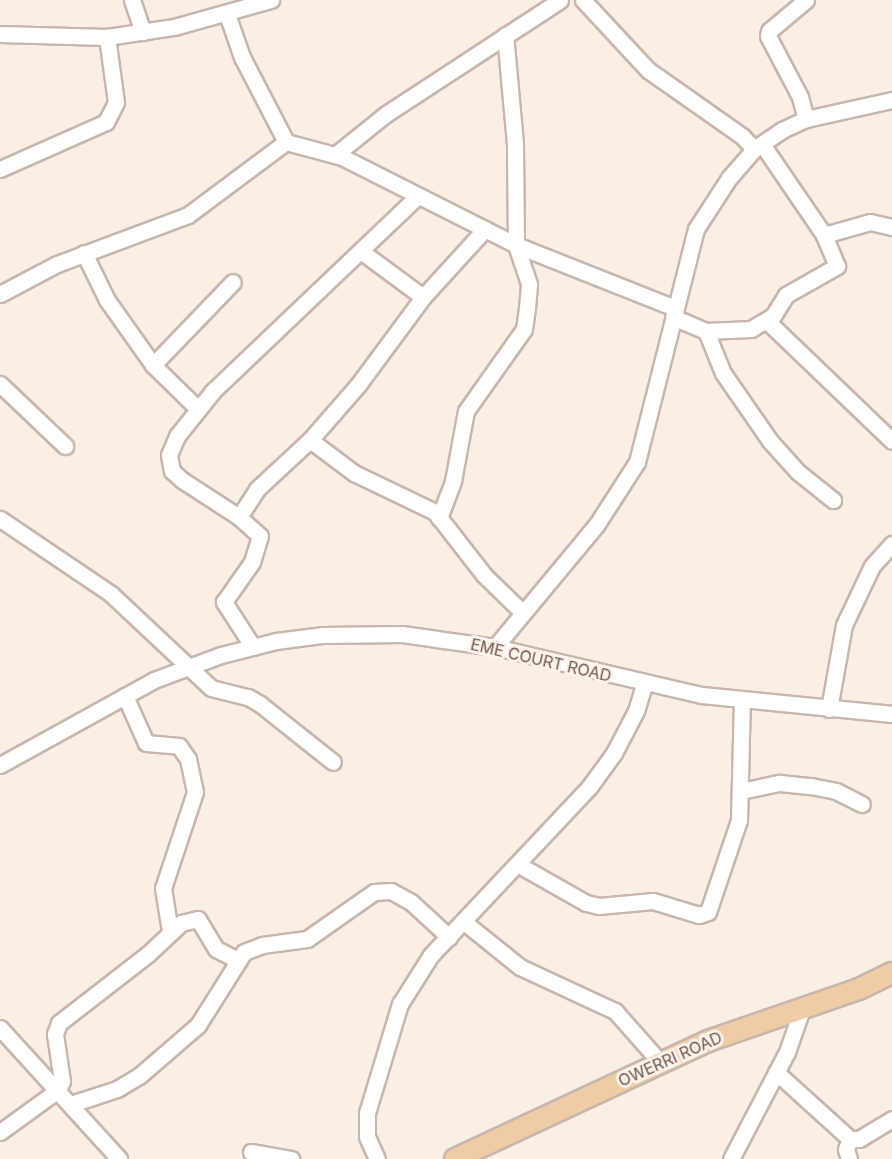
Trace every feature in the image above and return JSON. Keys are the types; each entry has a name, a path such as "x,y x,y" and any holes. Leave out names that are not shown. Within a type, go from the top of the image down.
{"main road":[{"name":"OWERRI ROAD","path":"455,1159 660,1062 892,974"}],"street":[{"path":"132,0 143,32"},
{"path":"0,34 107,37 143,32 227,14 247,4 271,0"},
{"path":"335,155 386,114 560,0"},
{"path":"227,14 242,57 286,142 335,155 516,245 674,313 706,331 729,333 767,321 786,295 834,270 836,260 824,235 758,146 648,69 584,0"},
{"path":"806,0 769,31 768,36 800,97 806,119"},
{"path":"439,518 453,481 466,411 524,329 529,284 516,245 514,133 505,35"},
{"path":"0,169 106,122 116,102 107,37"},
{"path":"495,647 603,516 637,462 696,229 729,178 758,146 806,119 892,100"},
{"path":"0,294 84,253 188,214 286,142"},
{"path":"253,647 224,602 260,546 260,536 239,517 182,480 168,464 177,436 197,408 418,196"},
{"path":"824,235 870,222 892,227"},
{"path":"239,517 257,489 310,440 377,361 423,297 485,229"},
{"path":"362,252 423,297"},
{"path":"84,253 107,300 153,365 197,408"},
{"path":"153,365 233,282"},
{"path":"767,321 892,441"},
{"path":"706,331 723,373 770,441 798,472 833,500"},
{"path":"0,384 65,446"},
{"path":"310,440 354,473 429,507 484,575 523,613"},
{"path":"0,519 111,594 220,693 248,697 260,704 333,762"},
{"path":"829,709 844,625 872,566 892,544"},
{"name":"EME COURT ROAD","path":"0,765 125,696 189,666 253,647 322,635 368,633 495,647 644,684 742,700 892,714"},
{"path":"377,1159 365,1128 373,1086 400,1004 431,955 519,865 590,786 614,753 636,711 644,684"},
{"path":"125,696 146,743 179,746 188,759 195,792 163,888 170,931"},
{"path":"519,865 586,903 599,906 653,901 699,915 713,905 734,842 741,791 742,700"},
{"path":"741,791 780,783 811,786 836,791 862,804"},
{"path":"71,1104 117,1089 139,1076 198,1025 236,959 262,945 307,939 383,889 411,902 449,937"},
{"path":"0,1132 58,1090 62,1081 55,1034 58,1023 148,954 170,931 191,918 198,919 216,949 236,959"},
{"path":"464,922 512,963 615,1011 660,1062"},
{"path":"731,1159 776,1072 802,1009"},
{"path":"0,1028 119,1159"},
{"path":"776,1072 850,1139 859,1139 892,1119"},
{"path":"849,1159 846,1149 850,1139"},
{"path":"251,1152 291,1159"}]}
